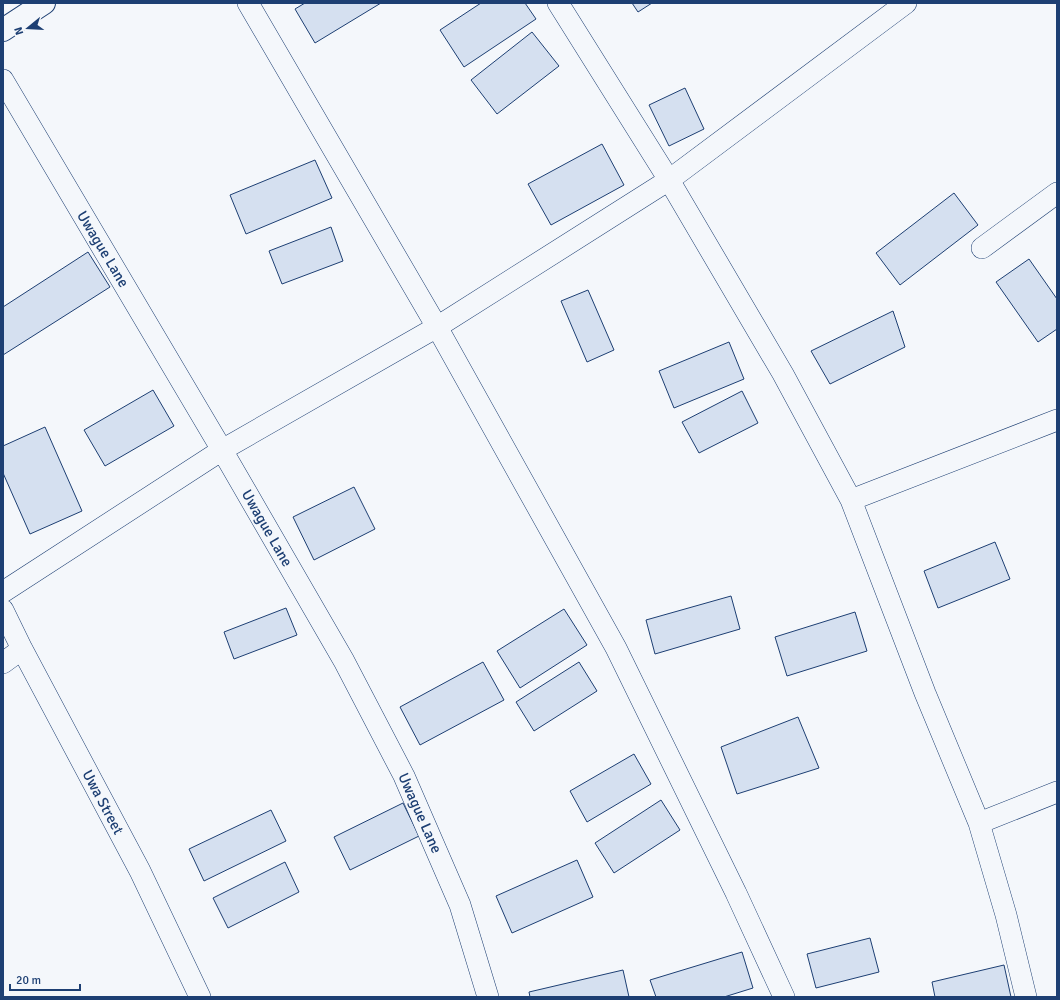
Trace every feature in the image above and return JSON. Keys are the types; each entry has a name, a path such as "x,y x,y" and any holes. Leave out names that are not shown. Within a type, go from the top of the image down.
{"street":[{"path":"3,30 44,3"},
{"path":"248,3 438,327 616,648 736,893 784,997"},
{"path":"558,3 669,180 784,374 851,500 925,693 979,823 1006,916 1026,997"},
{"path":"3,592 222,450 438,327 669,180 906,3"},
{"name":"Uwague Lane","path":"3,80 222,450 344,660 404,776 460,905 488,997"},
{"path":"982,248 1057,193"},
{"path":"851,500 1057,420"},
{"name":"Uwa Street","path":"3,610 22,649 140,871 200,997"},
{"path":"3,663 22,649"},
{"path":"979,823 1057,792"}],"building":[{"path":"305,3 381,3 315,43 295,9"},
{"path":"481,3 525,3 536,19 464,67 440,30"},
{"path":"632,3 652,3 638,12"},
{"path":"532,32 559,66 497,114 471,80"},
{"path":"685,88 704,129 669,146 649,105"},
{"path":"602,144 624,185 551,225 528,184"},
{"path":"315,160 332,198 246,234 230,195"},
{"path":"954,193 978,225 900,285 876,253"},
{"path":"331,227 343,261 282,284 269,251"},
{"path":"88,252 110,287 3,355 3,307"},
{"path":"1029,259 1057,299 1057,329 1038,342 996,282"},
{"path":"588,290 614,350 587,362 561,301"},
{"path":"893,311 905,347 830,384 811,351"},
{"path":"729,342 744,379 674,408 659,371"},
{"path":"153,390 174,426 105,466 84,430"},
{"path":"742,391 758,423 699,453 682,422"},
{"path":"45,427 82,511 30,534 3,473 3,446"},
{"path":"354,487 375,529 314,560 293,517"},
{"path":"995,542 1010,579 938,608 924,571"},
{"path":"731,596 740,629 655,654 646,620"},
{"path":"286,608 297,635 234,659 224,632"},
{"path":"564,609 587,645 520,688 497,651"},
{"path":"855,612 867,651 787,676 775,637"},
{"path":"483,662 504,700 420,745 400,707"},
{"path":"579,662 597,691 534,731 516,702"},
{"path":"798,717 819,768 737,794 721,747"},
{"path":"634,754 651,784 587,822 570,791"},
{"path":"661,800 680,830 614,873 595,843"},
{"path":"403,803 419,836 350,870 334,837"},
{"path":"271,810 286,841 204,881 189,849"},
{"path":"577,860 593,897 512,933 496,896"},
{"path":"285,862 299,892 228,928 213,898"},
{"path":"870,938 879,972 816,988 807,954"},
{"path":"742,952 753,988 724,997 656,997 650,980"},
{"path":"1004,965 1011,997 935,997 932,982"},
{"path":"623,970 629,997 530,997 529,992"}]}
